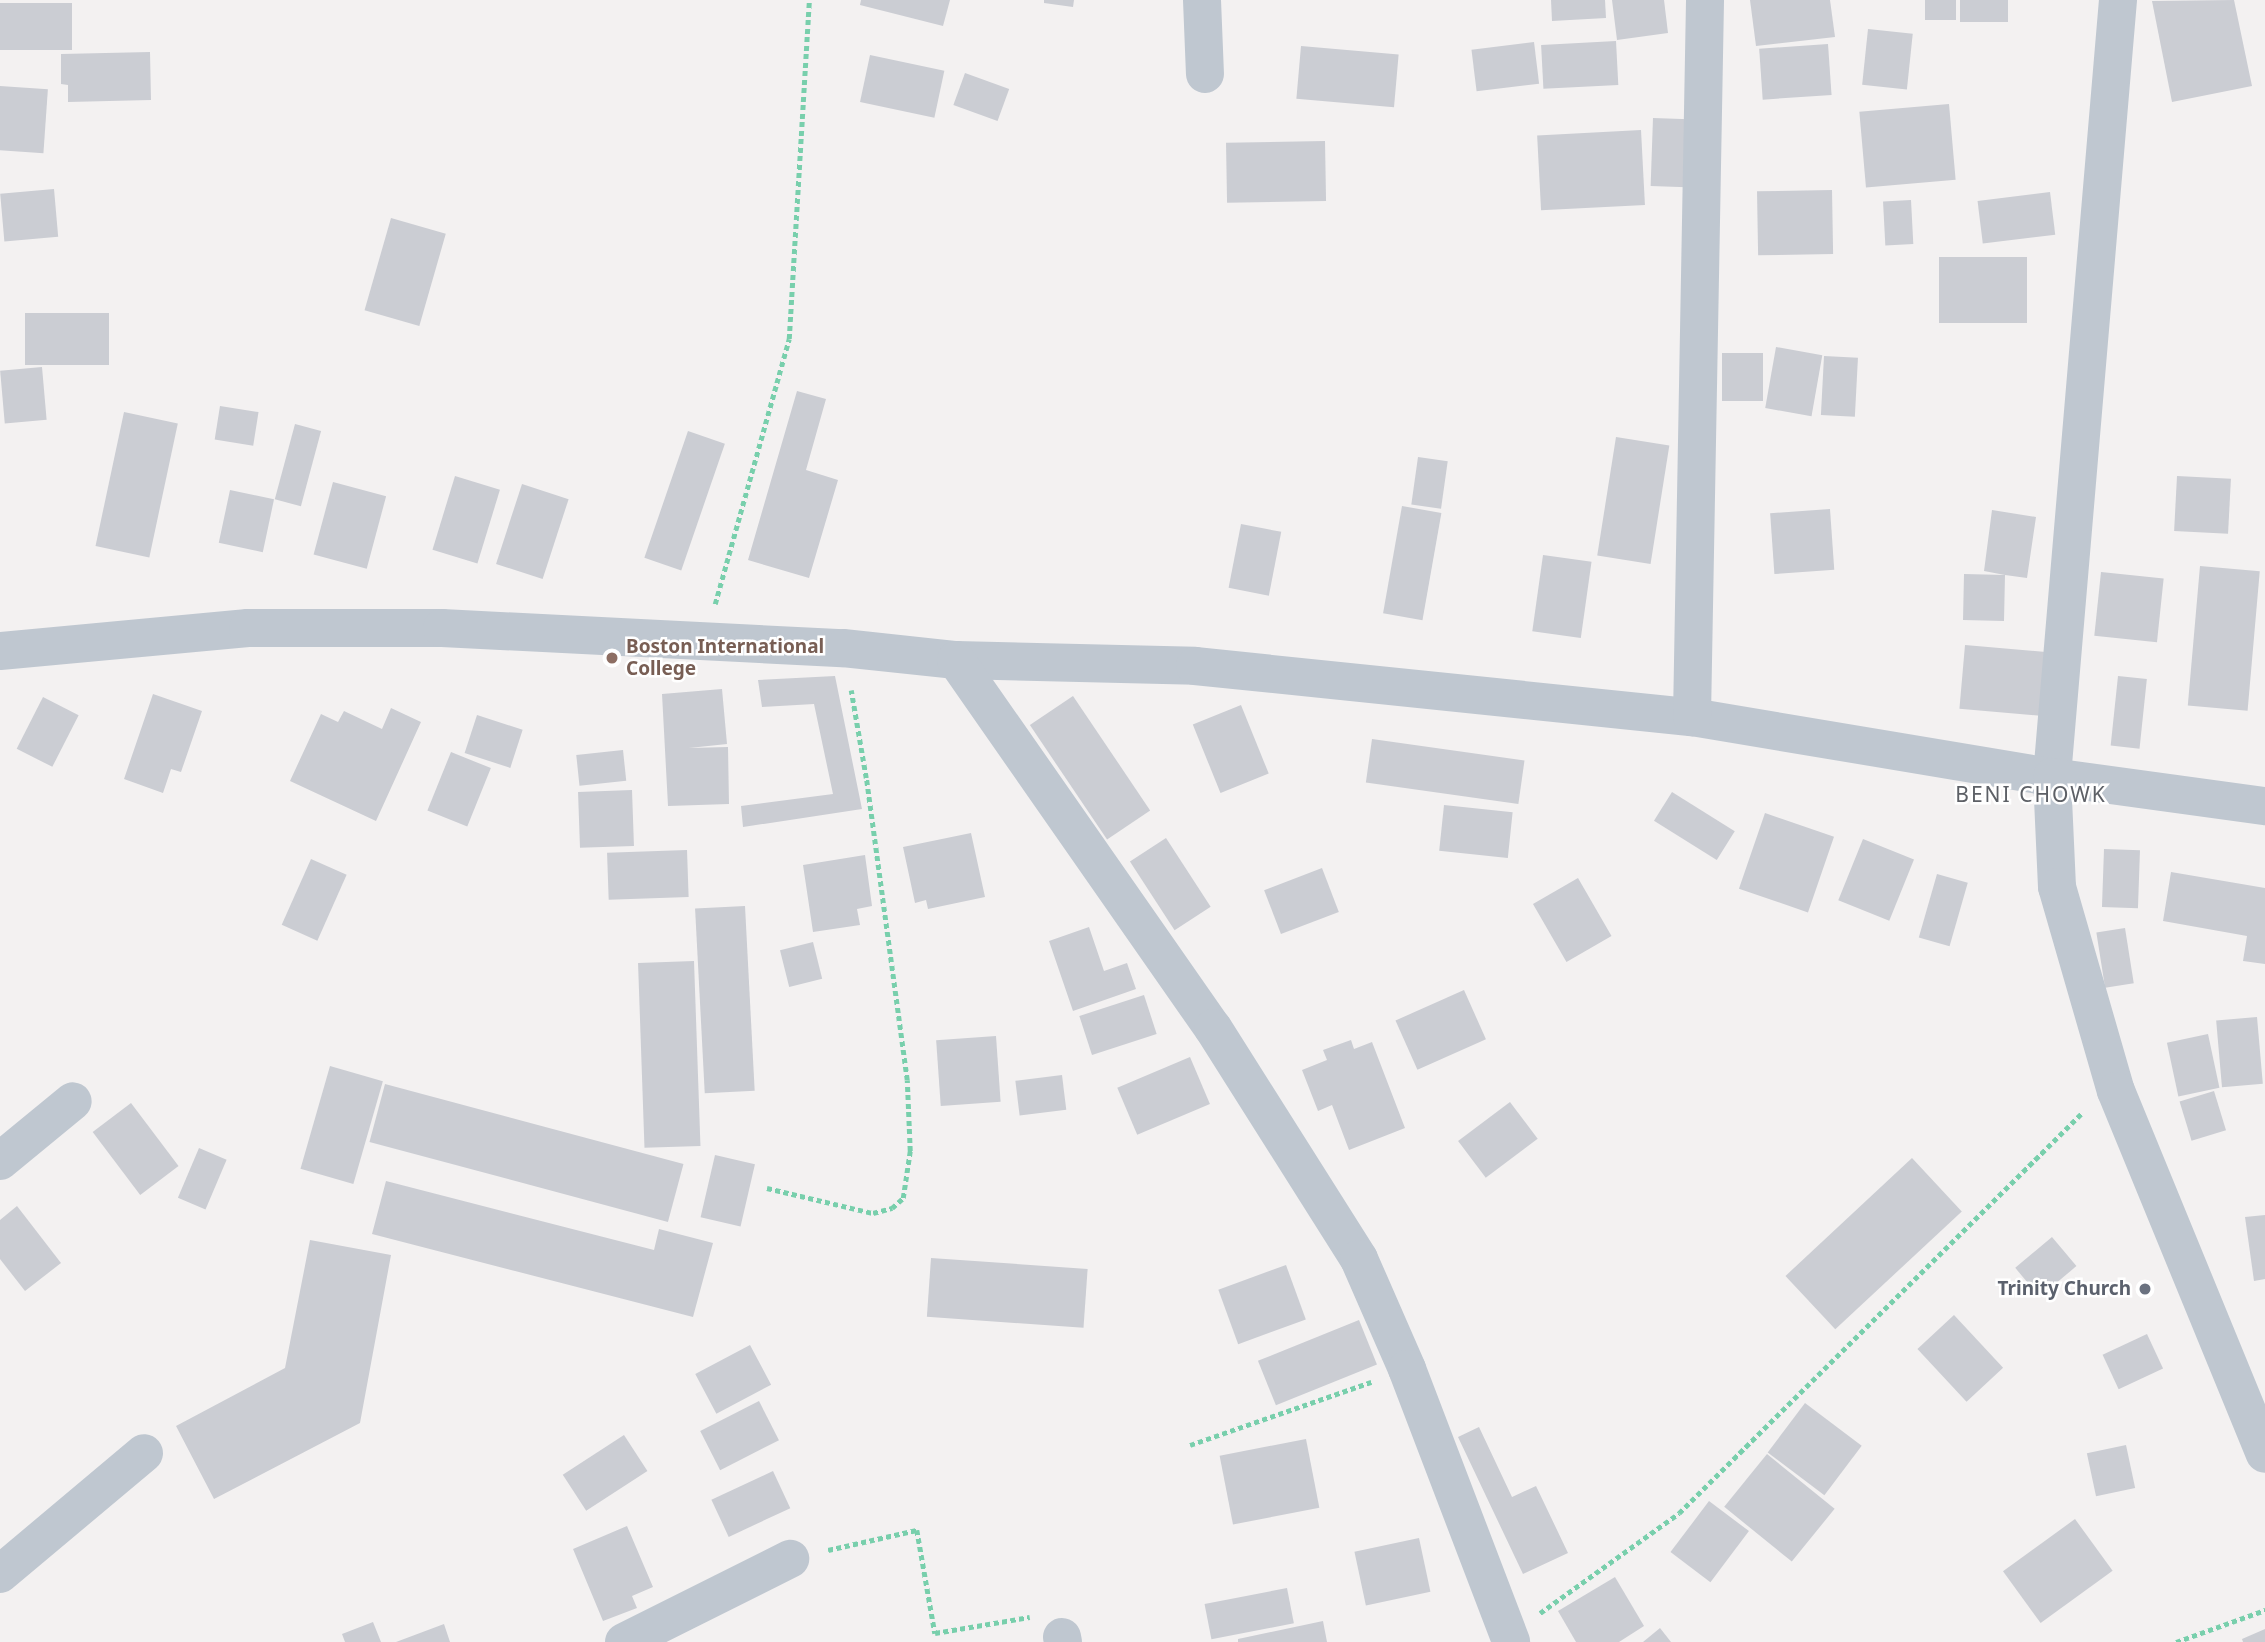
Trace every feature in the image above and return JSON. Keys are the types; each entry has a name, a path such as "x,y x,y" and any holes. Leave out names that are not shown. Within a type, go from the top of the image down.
{"street":[{"path":"1202,0 1205,74"},
{"path":"1692,717 1705,0"},
{"path":"2118,0 2052,777 2057,887 2116,1091 2254,1399 2265,1454"},
{"path":"0,652 248,628 442,628 705,639 843,648 956,660 1195,666 1692,717 2052,777 2265,806"},
{"path":"956,660 1213,1028 1359,1259 1407,1369 1510,1639"},
{"path":"0,1161 73,1101"},
{"path":"0,1574 144,1453"},
{"path":"624,1642 790,1559"}],"path":[{"path":"705,639 789,339 809,0"},
{"path":"767,1188 873,1213 892,1208 903,1198 910,1151 907,1080 866,778 843,648"},
{"path":"1510,1639 1679,1513 2085,1110 2116,1091"},
{"path":"1190,1445 1407,1369"},
{"path":"790,1559 917,1530 934,1633 1060,1612 1062,1639"},
{"path":"2176,1642 2265,1610"}],"building":[{"path":"861,0 950,0 943,26 860,5"},
{"path":"1044,0 1074,0 1073,7 1044,3"},
{"path":"1551,0 1605,0 1606,18 1552,21"},
{"path":"1612,0 1664,0 1668,33 1617,40"},
{"path":"1750,0 1830,0 1835,37 1756,46"},
{"path":"1925,0 1956,0 1956,20 1925,20"},
{"path":"1960,0 2008,0 2008,22 1960,22"},
{"path":"2234,0 2252,86 2172,102 2152,1"},
{"path":"0,3 72,3 72,50 0,50"},
{"path":"1868,29 1913,34 1907,89 1862,85"},
{"path":"1616,41 1618,85 1543,89 1541,45"},
{"path":"1534,42 1539,84 1477,91 1471,50"},
{"path":"1828,44 1832,95 1763,100 1759,49"},
{"path":"1301,46 1399,55 1394,107 1296,99"},
{"path":"150,52 151,100 68,102 68,85 61,84 61,54"},
{"path":"870,55 944,71 934,118 860,102"},
{"path":"965,73 1009,89 998,121 953,105"},
{"path":"0,86 48,89 43,153 0,150"},
{"path":"1949,104 1956,180 1866,188 1859,112"},
{"path":"1653,118 1689,119 1687,187 1651,186"},
{"path":"1641,130 1645,205 1541,210 1537,135"},
{"path":"1325,141 1326,201 1227,203 1226,143"},
{"path":"54,189 58,237 4,242 0,194"},
{"path":"1832,190 1833,254 1758,255 1757,191"},
{"path":"2050,192 2055,235 1983,244 1978,201"},
{"path":"1911,200 1913,244 1885,245 1883,201"},
{"path":"391,218 446,234 419,326 365,310"},
{"path":"1939,257 2027,257 2027,323 1939,323"},
{"path":"25,313 109,313 109,365 25,365"},
{"path":"1776,347 1822,355 1812,416 1765,408"},
{"path":"1722,353 1763,353 1763,401 1722,401"},
{"path":"1824,356 1858,358 1855,417 1821,415"},
{"path":"42,367 47,420 5,423 0,371"},
{"path":"797,391 826,399 806,470 838,480 809,578 748,560"},
{"path":"220,406 259,412 253,446 215,440"},
{"path":"124,412 178,423 149,557 96,546"},
{"path":"295,424 321,431 301,506 275,499"},
{"path":"688,431 725,444 681,570 644,558"},
{"path":"1616,437 1669,445 1651,564 1597,556"},
{"path":"1418,457 1448,461 1441,509 1411,505"},
{"path":"455,476 500,490 477,563 432,550"},
{"path":"2177,476 2231,479 2228,534 2174,531"},
{"path":"333,482 386,496 367,569 314,554"},
{"path":"522,484 569,499 543,579 496,564"},
{"path":"230,490 274,499 263,552 219,543"},
{"path":"1402,506 1441,513 1422,620 1383,613"},
{"path":"1830,509 1834,570 1774,574 1770,513"},
{"path":"1992,510 2036,517 2027,578 1984,571"},
{"path":"1241,524 1281,532 1269,596 1229,588"},
{"path":"1543,555 1592,562 1581,638 1532,631"},
{"path":"2200,566 2260,571 2248,711 2188,705"},
{"path":"2101,572 2164,579 2157,642 2094,636"},
{"path":"1964,574 2005,575 2004,621 1963,620"},
{"path":"1965,645 2049,652 2043,716 1959,709"},
{"path":"835,676 862,809 743,827 741,806 833,794 814,704 762,707 758,680"},
{"path":"2118,676 2147,679 2140,749 2111,746"},
{"path":"722,689 727,744 689,748 728,747 729,804 668,806 662,694"},
{"path":"153,694 202,711 181,772 171,769 163,793 124,779"},
{"path":"1073,696 1150,810 1107,839 1030,725"},
{"path":"43,697 79,715 52,767 17,749"},
{"path":"1241,705 1269,774 1221,793 1193,724"},
{"path":"391,708 421,722 376,821 290,781 321,714 338,722 344,711 382,729"},
{"path":"477,715 523,730 510,768 465,753"},
{"path":"1372,739 1525,760 1518,804 1366,783"},
{"path":"623,750 626,781 579,786 576,755"},
{"path":"451,752 491,768 467,827 427,810"},
{"path":"632,790 634,846 580,848 578,792"},
{"path":"1672,792 1735,831 1717,860 1654,821"},
{"path":"1444,805 1513,812 1508,858 1439,851"},
{"path":"1765,813 1834,837 1808,912 1739,889"},
{"path":"971,833 985,897 928,909 926,900 915,903 903,847"},
{"path":"1166,838 1211,907 1175,930 1130,861"},
{"path":"1863,839 1914,860 1889,921 1838,900"},
{"path":"2104,849 2140,850 2138,908 2102,907"},
{"path":"687,850 689,897 609,900 607,853"},
{"path":"865,855 872,906 857,909 860,925 813,932 803,865"},
{"path":"311,859 347,875 317,941 282,925"},
{"path":"1322,868 1339,912 1281,934 1264,890"},
{"path":"2171,872 2265,888 2265,964 2243,961 2247,936 2163,921"},
{"path":"1937,874 1968,883 1950,946 1919,937"},
{"path":"1578,878 1612,936 1566,962 1533,904"},
{"path":"745,906 755,1091 705,1093 695,909"},
{"path":"1089,927 1104,971 1127,963 1136,989 1073,1011 1049,941"},
{"path":"2125,928 2134,983 2105,988 2096,933"},
{"path":"813,942 822,979 789,987 780,950"},
{"path":"694,961 700,1146 644,1148 638,963"},
{"path":"1464,990 1486,1039 1417,1070 1395,1021"},
{"path":"1144,995 1157,1034 1092,1055 1079,1016"},
{"path":"2257,1017 2263,1084 2222,1087 2216,1021"},
{"path":"2208,1034 2219,1088 2178,1097 2167,1043"},
{"path":"996,1036 1001,1102 941,1106 936,1040"},
{"path":"1351,1040 1354,1049 1372,1042 1405,1128 1349,1150 1332,1105 1318,1111 1302,1070 1327,1060 1323,1050"},
{"path":"1190,1057 1210,1104 1137,1135 1117,1088"},
{"path":"330,1066 383,1081 353,1184 301,1169"},
{"path":"1062,1075 1066,1110 1020,1115 1015,1081"},
{"path":"385,1084 683,1164 668,1222 369,1142"},
{"path":"2214,1091 2226,1130 2192,1141 2180,1102"},
{"path":"1510,1102 1538,1139 1486,1178 1458,1141"},
{"path":"131,1103 179,1166 140,1195 93,1132"},
{"path":"199,1148 227,1160 206,1209 178,1198"},
{"path":"715,1155 755,1164 741,1227 701,1217"},
{"path":"1912,1158 1962,1211 1835,1329 1785,1276"},
{"path":"386,1181 654,1250 659,1229 713,1243 693,1317 372,1234"},
{"path":"17,1206 61,1263 25,1291 0,1259 0,1220"},
{"path":"2265,1215 2265,1279 2254,1281 2245,1217"},
{"path":"2052,1237 2076,1266 2040,1297 2015,1268"},
{"path":"310,1240 391,1255 360,1423 214,1499 176,1426 285,1368"},
{"path":"931,1258 1088,1269 1084,1328 927,1317"},
{"path":"1286,1265 1306,1320 1238,1344 1218,1290"},
{"path":"1954,1315 2003,1368 1967,1402 1917,1349"},
{"path":"1359,1320 1377,1365 1276,1405 1258,1361"},
{"path":"2147,1334 2163,1368 2119,1389 2103,1355"},
{"path":"750,1345 771,1385 716,1414 695,1374"},
{"path":"759,1401 779,1440 720,1470 700,1431"},
{"path":"1805,1403 1862,1446 1824,1495 1768,1453"},
{"path":"1479,1427 1512,1497 1536,1486 1568,1553 1523,1574 1458,1437"},
{"path":"624,1435 647,1471 586,1511 563,1475"},
{"path":"1306,1439 1319,1508 1233,1525 1220,1456"},
{"path":"2126,1445 2135,1488 2096,1496 2087,1453"},
{"path":"1767,1454 1835,1509 1792,1562 1724,1507"},
{"path":"773,1471 790,1508 729,1537 711,1500"},
{"path":"1709,1501 1749,1531 1710,1582 1670,1552"},
{"path":"2075,1519 2113,1571 2041,1623 2003,1571"},
{"path":"627,1526 653,1587 632,1596 637,1608 603,1621 573,1549"},
{"path":"1419,1538 1430,1592 1366,1606 1354,1552"},
{"path":"1615,1577 1644,1626 1619,1642 1576,1642 1558,1611"},
{"path":"1287,1588 1294,1623 1211,1639 1205,1604"},
{"path":"1323,1621 1327,1642 1238,1642 1238,1639"},
{"path":"373,1622 381,1642 345,1642 342,1634"},
{"path":"444,1624 450,1642 396,1642"},
{"path":"1660,1628 1671,1642 1643,1642"},
{"path":"2265,1629 2265,1642 2243,1642 2242,1639"}],"place":[{"name":"Boston International College","path":"612,658"},
{"name":"Trinity Church","path":"2145,1289"}],"district":[{"name":"BENI CHOWK","path":"2031,794"}]}
